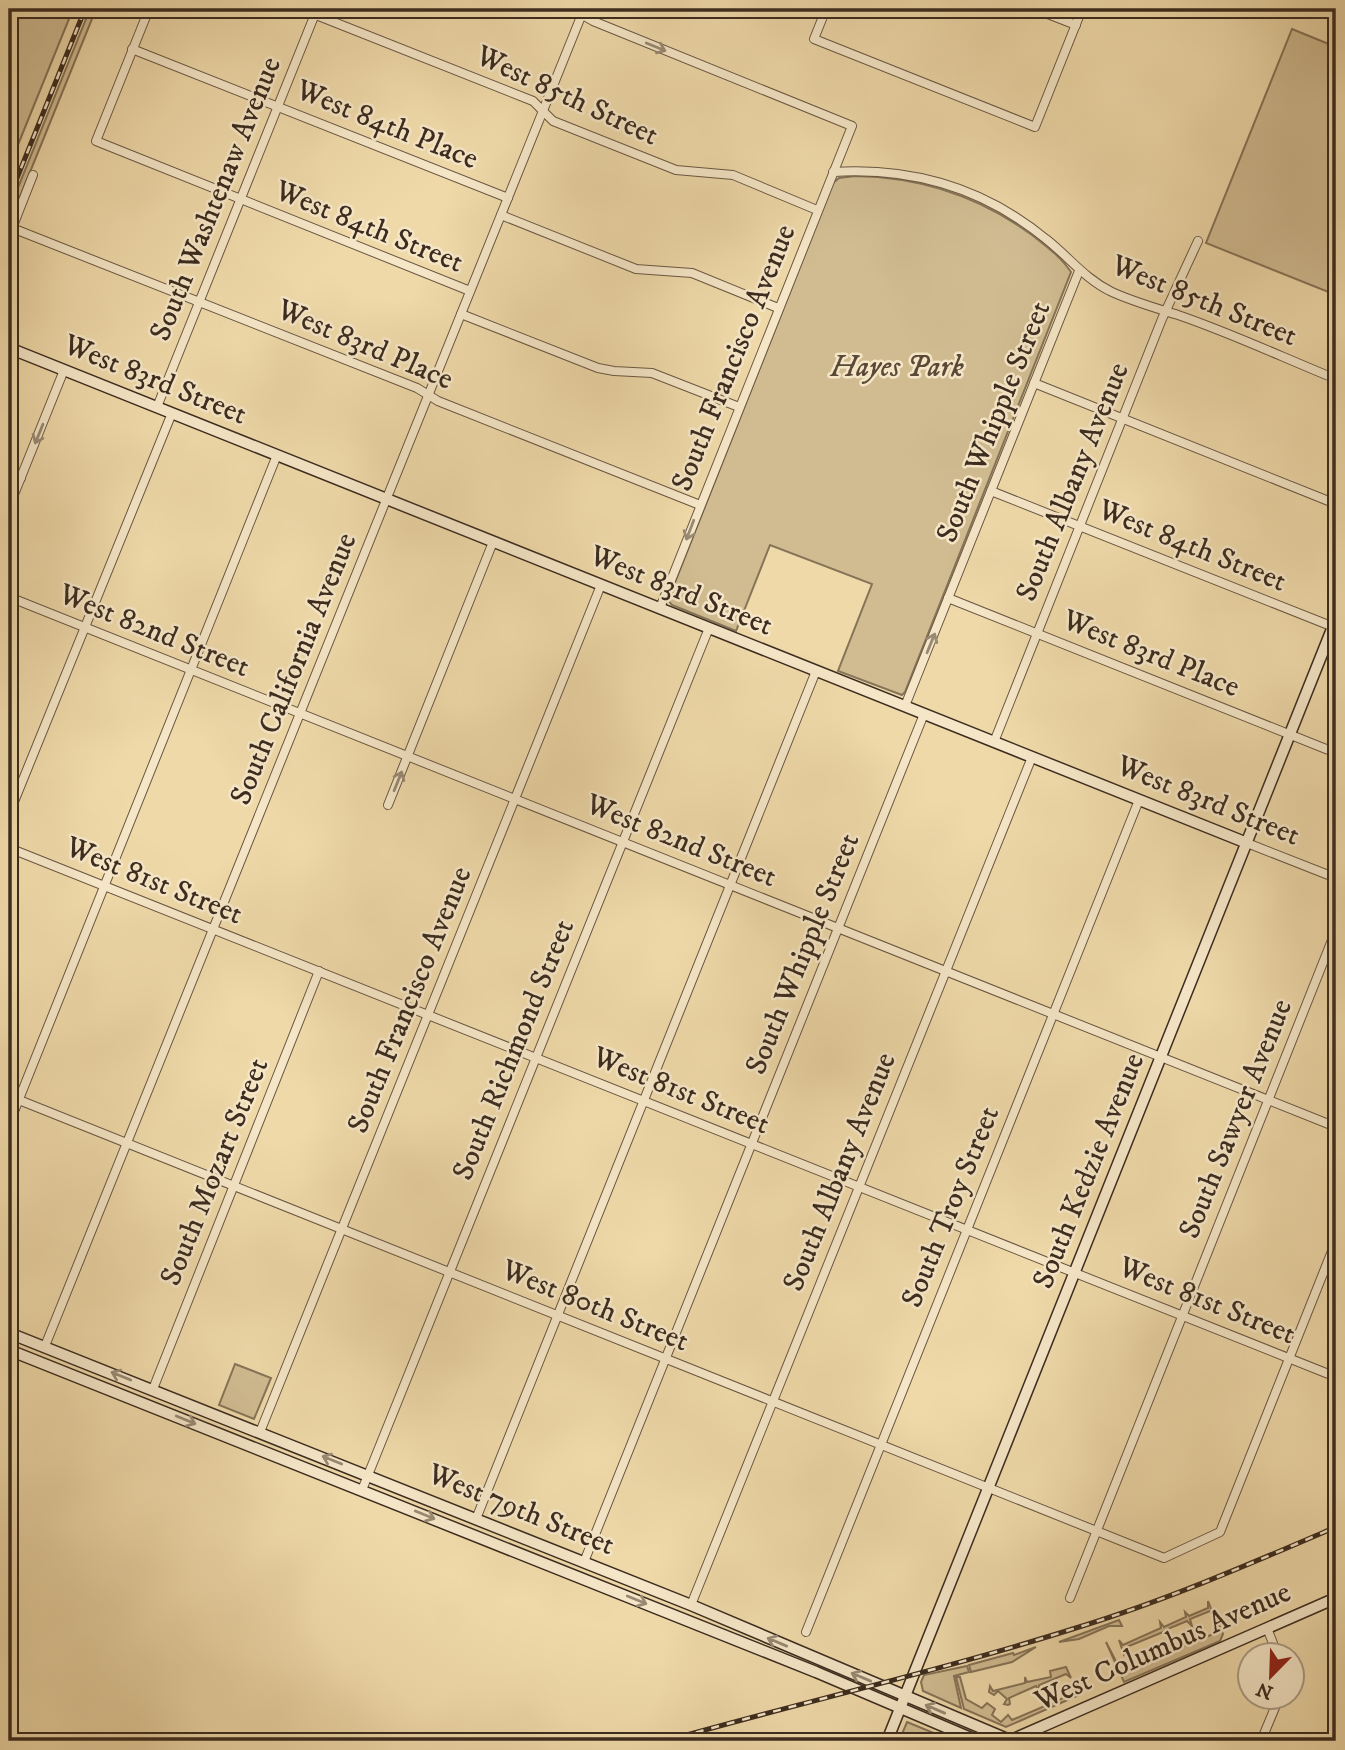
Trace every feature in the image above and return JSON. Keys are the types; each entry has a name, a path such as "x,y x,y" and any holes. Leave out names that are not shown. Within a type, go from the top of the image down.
{"main road":[{"name":"West 83rd Street","path":"9,348 1247,843"},
{"name":"South Kedzie Avenue","path":"887,1741 1335,624"},
{"name":"West 79th Street","path":"9,1333 691,1605 1010,1741"},
{"name":"West 79th Street","path":"9,1350 844,1683 978,1741"},
{"name":"West Columbus Avenue","path":"1010,1741 1336,1598"}],"street":[{"path":"132,49 149,9"},
{"name":"West 85th Street","path":"300,9 316,12 533,101 553,121 676,170 733,175 817,210"},
{"path":"572,9 583,12"},
{"path":"826,9 814,39 1035,127 1082,9"},
{"path":"1035,9 1076,25"},
{"name":"South Washtenaw Avenue","path":"157,407 316,12"},
{"name":"South California Avenue","path":"45,1346 583,12"},
{"name":"South Francisco Avenue","path":"583,12 593,21 852,126 660,608"},
{"name":"West 84th Place","path":"132,49 508,198"},
{"name":"West 84th Street","path":"132,49 96,141 470,291"},
{"name":"West 85th Street","path":"833,172 858,170 913,175 972,192 1028,225 1063,253 1079,271 1112,292 1336,379"},
{"path":"10,232 33,174"},
{"path":"501,215 636,269 692,273 778,308"},
{"name":"West 83rd Place","path":"10,232 199,302 417,388 438,401 700,505"},
{"name":"South Albany Avenue","path":"994,742 1166,312 1198,241"},
{"name":"South Whipple Street","path":"905,706 1079,271"},
{"name":"West 84th Street","path":"461,314 598,368 652,373 739,407"},
{"path":"9,507 64,370"},
{"path":"1034,383 1336,504"},
{"path":"9,814 172,413"},
{"path":"9,1124 277,456"},
{"path":"9,473 21,478"},
{"name":"West 84th Street","path":"991,491 1335,624"},
{"path":"388,805 493,542"},
{"name":"South Francisco Avenue","path":"260,1432 601,585"},
{"name":"West 82nd Street","path":"9,597 1336,1127"},
{"name":"West 83rd Place","path":"948,598 1336,752"},
{"name":"South Richmond Street","path":"362,1490 709,628"},
{"path":"476,1519 816,671"},
{"name":"South Whipple Street","path":"584,1562 924,714"},
{"name":"South Albany Avenue","path":"691,1605 1032,757"},
{"name":"South Troy Street","path":"806,1632 1139,800"},
{"name":"West 83rd Street","path":"1247,843 1336,878"},
{"name":"West 81st Street","path":"9,848 1336,1377"},
{"name":"South Sawyer Avenue","path":"1070,1598 1336,930"},
{"name":"South Mozart Street","path":"153,1389 319,971"},
{"name":"West 80th Street","path":"9,1096 1164,1558 1220,1532 1290,1358"},
{"path":"1290,1358 1336,1241"},
{"path":"1267,1628 1272,1642"},
{"path":"1261,1741 1273,1712"}],"green space":[{"path":"9,9 73,9 9,167"},
{"path":"90,9 96,9 9,224 9,210"},
{"path":"1292,29 1336,47 1336,295 1206,243"},
{"name":"Hayes Park","path":"855,176 903,180 970,199 1032,235 1071,272 902,695 838,671 872,584 770,545 736,631 672,605 668,600 833,183 839,178"},
{"path":"235,1364 271,1378 254,1419 219,1405"},
{"path":"1208,1601 1214,1616 1210,1611 1190,1619 1192,1626 1187,1621 1165,1630 1167,1637 1163,1632 1124,1648 1124,1655 1119,1640 1123,1645 1161,1628 1160,1622 1164,1627 1186,1617 1185,1612 1189,1616 1208,1608"},
{"path":"1119,1620 1122,1626 1109,1626 1079,1639 1059,1642"},
{"path":"1217,1625 1223,1634 1220,1641 1124,1682 1106,1642 1122,1673 1144,1664 1143,1658 1147,1662 1171,1652 1171,1645 1174,1650 1196,1641 1195,1635 1200,1640 1219,1631"},
{"path":"1036,1647 1012,1662 971,1672 969,1665"},
{"path":"967,1666 969,1672 954,1676 961,1708 923,1691 921,1682 924,1675"},
{"path":"1066,1667 1071,1678 1066,1674 1039,1685 1040,1691 1036,1686 1009,1698 1008,1705 1004,1704 1007,1699 998,1691 994,1695 989,1692 990,1686 993,1691 1025,1683 1025,1677 1027,1682 1051,1677 1050,1671"},
{"path":"956,1677 960,1677 966,1699 982,1708 987,1703 995,1709 992,1715 1001,1722 1008,1715 1012,1720 1045,1706 1044,1700 1047,1705 1075,1693 1074,1687 1079,1695 1006,1727 964,1709"},
{"path":"907,1722 951,1740 952,1741 899,1741"}],"railway":[{"path":"9,198 85,9"},
{"path":"665,1741 1079,1627 1177,1593 1336,1527"}]}
